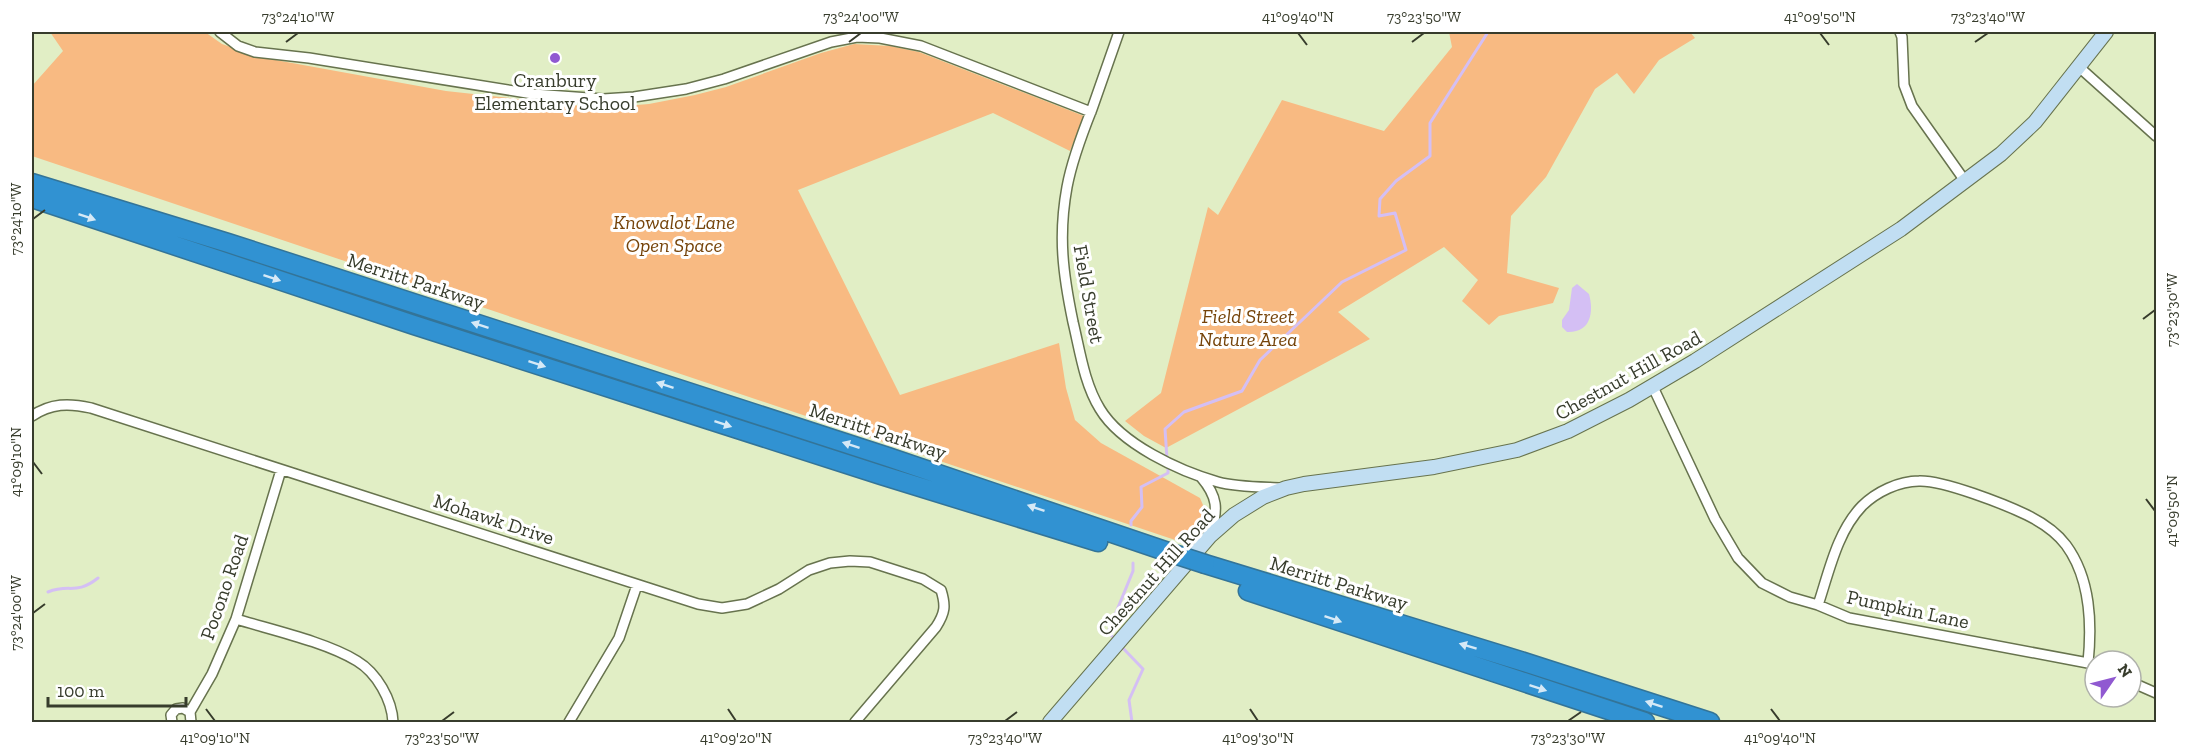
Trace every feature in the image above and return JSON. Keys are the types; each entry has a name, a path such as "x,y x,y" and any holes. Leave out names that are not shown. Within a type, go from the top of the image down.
{"highway":[{"name":"Merritt Parkway","path":"32,183 228,243 888,457 1167,558"},
{"name":"Merritt Parkway","path":"32,198 206,257 869,472 1527,663 1710,723"},
{"name":"Merritt Parkway","path":"1202,569 1645,723"}],"main road":[{"name":"Chestnut Hill Road","path":"1050,723 1210,536 1243,509 1263,497 1286,488 1328,479 1434,467 1517,450 1568,431 1653,387 1901,229 2010,146 2035,122 2106,32"}],"street":[{"path":"220,32 238,46 262,54 320,59 533,94 603,99 634,98 686,89 724,79 831,42 857,37 880,38 932,50 1091,112"},
{"name":"Field Street","path":"1119,32 1070,173 1063,215 1061,254 1086,378 1099,408 1110,422 1122,434 1163,459 1200,476 1231,484 1286,488"},
{"path":"1900,32 1904,85 1912,106 1965,181"},
{"path":"2079,67 2157,136"},
{"name":"Pumpkin Lane","path":"1653,387 1715,519 1738,558 1762,583 1790,597 1818,605 1849,618 2083,663"},
{"name":"Mohawk Drive","path":"32,416 56,405 79,405 378,499 698,604 722,608 747,604 778,589 808,570 830,563 870,562 923,579 940,590 945,604 944,615 855,723"},
{"name":"Pocono Road","path":"190,712 212,674 236,619 281,470"},
{"path":"1200,476 1208,486 1216,506 1210,536"},
{"path":"1818,605 1841,537 1863,505 1880,492 1898,484 1920,480 1954,487 2027,515 2048,528 2065,544 2075,559 2084,582 2091,649"},
{"path":"569,723 619,638 637,585"},
{"path":"236,619 316,644 358,661 379,682 386,695 393,723"},
{"path":"2143,687 2157,693"},
{"path":"172,723 171,715 176,709 183,708 190,712 191,723"}],"green space":[{"name":"Knowalot Lane Open Space","path":"50,32 205,32 222,44 259,57 446,91 599,108 649,104 695,95 726,87 821,53 854,44 890,46 919,52 1084,116 1070,151 993,113 798,190 900,395 1059,343 1066,388 1075,420 1101,443 1200,498 1206,512 1193,546 32,156 32,86 63,51"},
{"name":"Field Street Nature Area","path":"1449,32 1690,32 1695,38 1659,60 1634,94 1617,73 1595,89 1546,177 1511,216 1507,273 1559,288 1553,303 1499,316 1489,325 1462,301 1478,280 1444,247 1338,312 1370,339 1166,448 1144,436 1125,421 1161,393 1208,207 1218,215 1282,100 1384,131 1452,47"}],"shaded area":[{"path":"1577,284 1589,294 1591,314 1586,325 1581,329 1567,332 1562,327 1562,320 1569,310 1572,288"}],"waterway":[{"path":"1167,459 1165,429 1184,412 1242,391 1260,360 1342,282 1406,250 1395,213 1379,216 1380,199 1396,181 1430,156 1430,123 1488,32"},
{"path":"1131,525 1131,521 1142,507 1141,487 1168,473 1168,465"},
{"path":"1116,640 1108,632 1133,571 1133,563"},
{"path":"48,592 84,587 98,578"},
{"path":"1120,645 1143,669 1129,700 1132,722"}],"place":[{"name":"Cranbury Elementary School","path":"555,58"}]}
